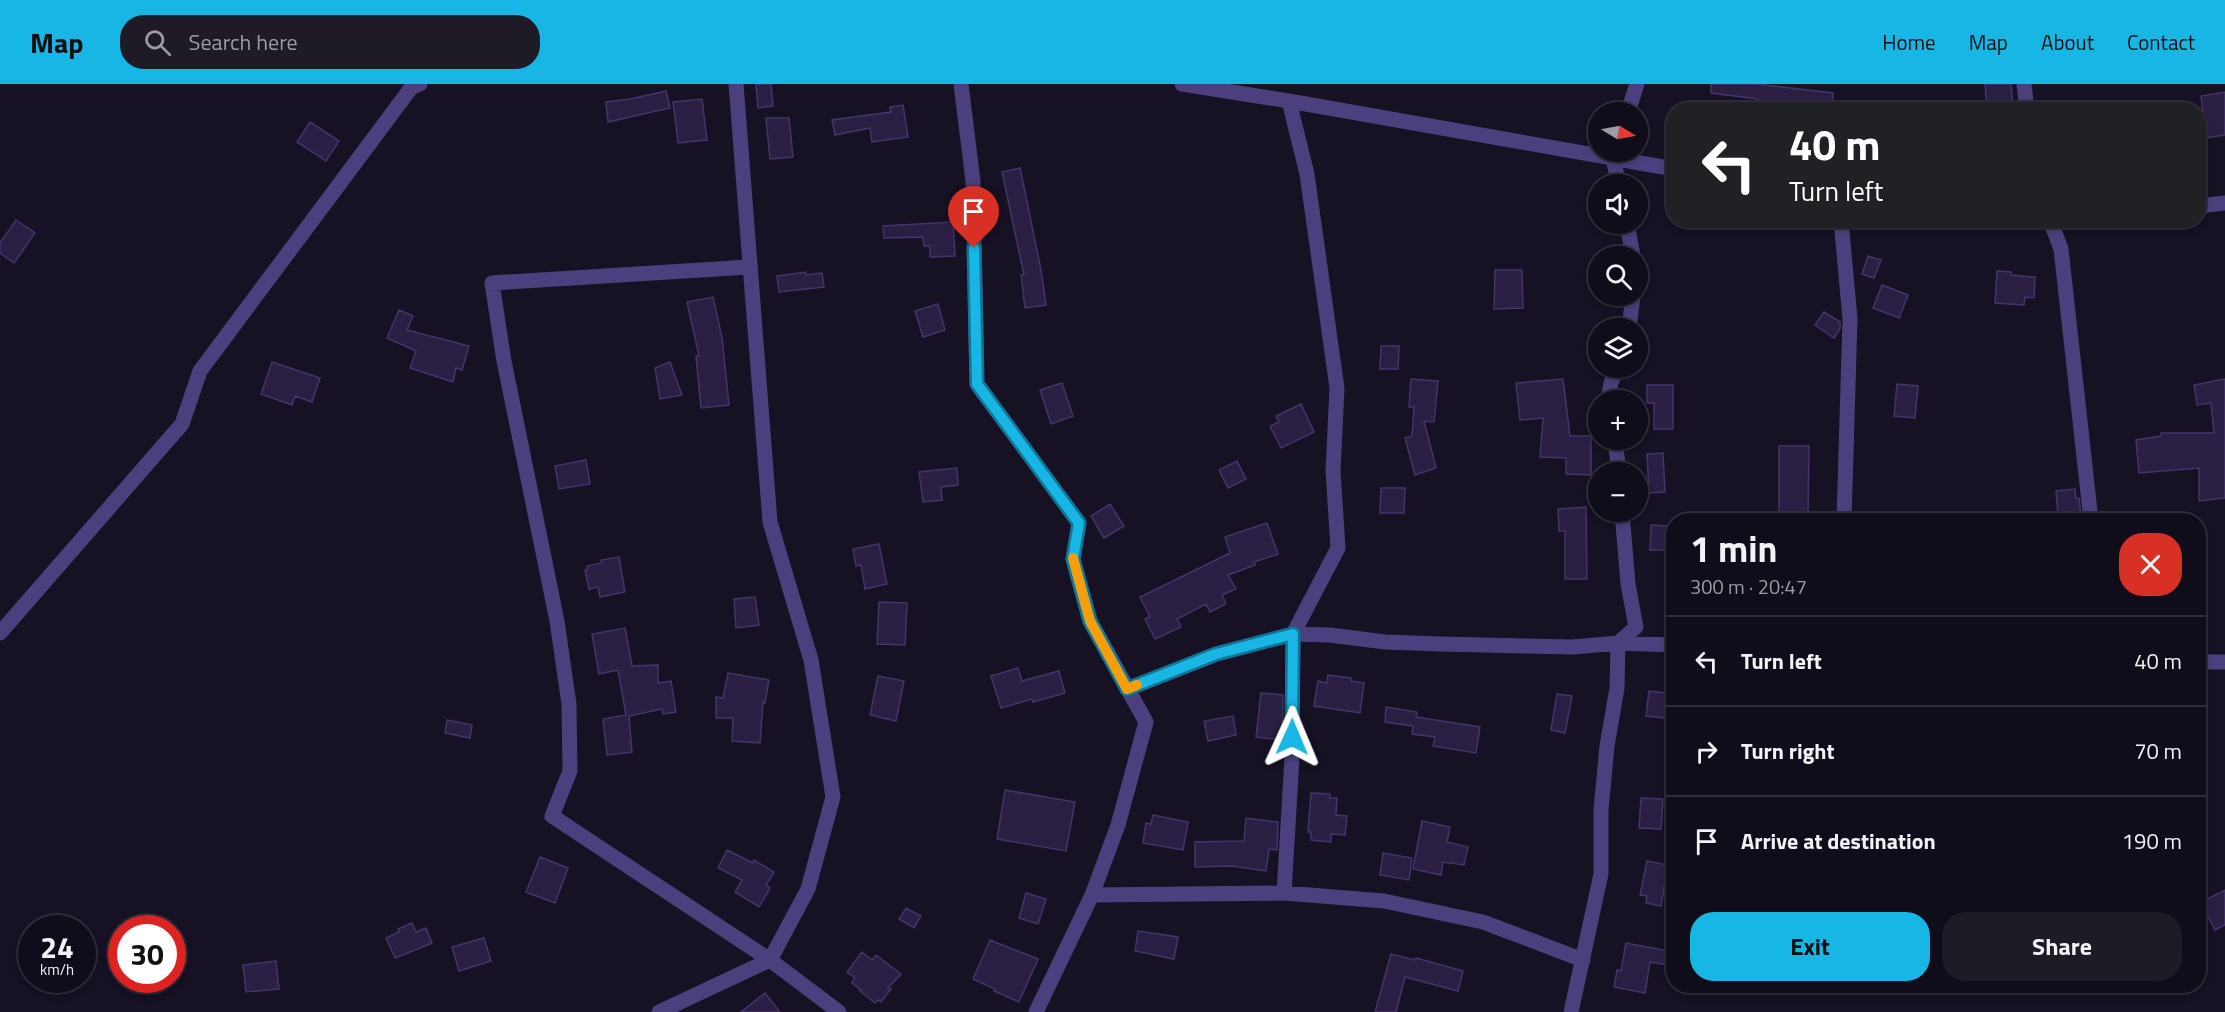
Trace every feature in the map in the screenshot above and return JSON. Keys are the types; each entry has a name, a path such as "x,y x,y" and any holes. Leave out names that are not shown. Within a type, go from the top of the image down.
{"street":[{"path":"0,633 182,424 200,371 411,88 420,84"},
{"path":"660,1012 770,960 808,889 833,797 811,660 770,522 736,84"},
{"path":"961,84 973,181 977,384 1079,523 1073,559 1090,621 1146,722 1118,825 1092,895 1036,1012"},
{"path":"1182,84 1216,87 1588,151"},
{"path":"1631,102 1637,84"},
{"path":"2024,84 2026,102"},
{"path":"1284,893 1292,758 1293,634 1338,548 1333,471 1337,388 1307,174 1289,101"},
{"path":"1644,162 1666,167"},
{"path":"2206,205 2225,203"},
{"path":"1842,228 1850,319 1844,513"},
{"path":"2053,228 2061,249 2090,513"},
{"path":"749,267 492,283 504,361 557,621 569,704 570,771 552,816 770,960 839,1012"},
{"path":"1571,1012 1600,874 1601,810 1607,746 1617,688 1618,643 1636,627 1628,584 1623,522"},
{"path":"1127,689 1216,654 1293,634 1330,635 1385,642 1462,645 1573,647 1618,643 1666,645"},
{"path":"2206,662 2225,662"},
{"path":"1092,895 1284,893 1384,901 1483,922 1583,960"}],"building":[{"path":"756,84 771,84 773,106 758,108"},
{"path":"1711,84 1757,84 1833,93 1832,102 1758,102 1758,99 1711,93"},
{"path":"1985,84 2011,84 2012,102 1986,102"},
{"path":"666,91 670,108 608,122 606,102"},
{"path":"2225,92 2225,135 2206,138 2206,102 2202,102 2201,96"},
{"path":"702,99 707,140 678,143 673,102"},
{"path":"903,105 908,137 872,142 870,128 835,135 832,120 891,112 890,107"},
{"path":"766,118 789,118 793,157 770,159"},
{"path":"310,122 339,141 326,161 297,142"},
{"path":"1020,168 1046,305 1025,308 1021,275 1024,275 1002,172"},
{"path":"16,220 35,233 14,263 0,253 0,243"},
{"path":"953,222 955,256 930,257 930,246 924,246 923,237 884,238 883,226"},
{"path":"1868,256 1881,260 1874,278 1862,274"},
{"path":"1495,270 1522,270 1523,308 1494,309"},
{"path":"1997,271 2035,277 2034,298 2025,297 2024,305 1995,303"},
{"path":"806,272 806,275 822,273 824,287 779,292 777,276"},
{"path":"1882,285 1908,295 1899,318 1873,308"},
{"path":"713,297 722,338 729,405 701,408 696,356 699,356 687,302"},
{"path":"938,304 945,330 923,337 915,311"},
{"path":"399,310 413,316 407,330 469,346 462,370 456,368 453,382 410,368 416,351 387,338"},
{"path":"1824,312 1840,322 1840,329 1834,338 1815,325"},
{"path":"1381,346 1399,346 1398,369 1380,369"},
{"path":"272,362 320,378 312,402 295,396 292,405 261,394"},
{"path":"670,362 682,395 660,399 655,368"},
{"path":"1411,379 1438,381 1434,422 1424,421 1436,468 1415,475 1405,438 1412,436 1414,407 1409,407"},
{"path":"1563,379 1570,436 1588,436 1591,462 1588,462 1588,475 1566,474 1566,458 1540,457 1543,418 1520,420 1516,383"},
{"path":"2225,379 2225,498 2199,501 2199,468 2139,473 2136,440 2161,436 2161,433 2214,433 2211,403 2197,405 2194,385"},
{"path":"1062,383 1073,416 1051,424 1040,390"},
{"path":"1897,384 1918,386 1915,418 1894,416"},
{"path":"1647,385 1673,385 1673,429 1654,429 1654,403 1648,403"},
{"path":"1301,404 1314,432 1281,448 1270,426 1279,422 1276,416"},
{"path":"1779,446 1809,446 1808,513 1779,513"},
{"path":"1663,453 1665,492 1649,493 1647,454"},
{"path":"586,460 590,484 559,489 555,466"},
{"path":"1237,461 1246,479 1228,488 1219,470"},
{"path":"957,468 958,485 941,487 942,500 923,502 919,472"},
{"path":"1381,488 1405,488 1404,513 1380,513"},
{"path":"2075,489 2081,513 2058,513 2056,491"},
{"path":"1110,504 1124,526 1104,538 1091,516"},
{"path":"1586,507 1587,579 1565,579 1565,531 1559,531 1558,509"},
{"path":"1267,523 1278,554 1254,562 1255,565 1228,575 1236,589 1222,595 1226,604 1210,612 1206,604 1177,619 1181,627 1155,639 1145,619 1150,617 1140,597 1230,553 1225,537"},
{"path":"1651,525 1666,526 1666,550 1650,550"},
{"path":"879,544 887,584 865,589 861,565 856,566 853,549"},
{"path":"619,557 625,592 600,597 598,587 589,589 585,570 587,566 602,563 601,560"},
{"path":"755,597 759,625 736,628 734,599"},
{"path":"879,602 907,603 905,645 877,644"},
{"path":"625,628 632,666 658,665 658,683 671,681 676,712 663,714 662,709 629,716 632,752 607,755 603,719 626,715 618,670 599,674 592,634"},
{"path":"1018,668 1022,681 1059,671 1065,693 1001,708 991,676"},
{"path":"728,673 769,680 765,703 763,702 760,743 732,741 733,718 716,718 716,697 723,698"},
{"path":"1328,675 1351,678 1351,681 1364,683 1360,713 1314,706 1318,681 1327,683"},
{"path":"878,676 904,681 896,721 870,715"},
{"path":"1649,691 1666,693 1666,718 1646,716"},
{"path":"1261,693 1283,695 1282,740 1256,737"},
{"path":"1557,694 1572,696 1565,733 1551,730"},
{"path":"1386,707 1417,712 1416,717 1480,727 1476,753 1433,746 1435,737 1412,734 1413,726 1385,722"},
{"path":"1233,716 1236,735 1208,741 1204,721"},
{"path":"447,720 472,725 470,738 445,733"},
{"path":"1005,790 1075,802 1066,851 997,839"},
{"path":"1311,793 1330,794 1330,798 1337,798 1336,815 1347,816 1345,835 1331,834 1331,842 1311,840 1311,832 1308,832"},
{"path":"1641,798 1663,799 1661,829 1639,828"},
{"path":"1153,815 1188,822 1183,850 1143,843 1146,823 1151,824"},
{"path":"1246,818 1278,822 1277,850 1269,849 1266,871 1232,866 1195,867 1195,842 1244,841"},
{"path":"1422,821 1450,827 1447,842 1468,847 1464,865 1443,862 1441,875 1413,869"},
{"path":"727,850 753,863 754,860 774,872 766,885 770,888 759,907 735,892 742,880 718,868"},
{"path":"1383,853 1412,858 1409,880 1380,875"},
{"path":"540,857 568,868 555,903 526,892"},
{"path":"1647,861 1666,865 1661,906 1646,903 1647,896 1640,895"},
{"path":"2225,890 2225,925 2215,930 2206,912 2206,900"},
{"path":"1026,893 1046,899 1038,924 1019,918"},
{"path":"906,908 921,916 914,928 899,919"},
{"path":"412,923 416,932 426,928 432,943 395,958 386,938"},
{"path":"1138,931 1178,937 1174,959 1135,951"},
{"path":"484,938 491,961 459,971 452,947"},
{"path":"990,940 1038,959 1019,1002 973,979"},
{"path":"1626,943 1666,950 1666,965 1650,962 1645,993 1614,987 1617,970 1621,971"},
{"path":"862,952 872,960 876,955 901,974 888,988 891,989 881,1002 878,1000 875,1003 860,991 852,983 855,978 847,972"},
{"path":"1391,954 1415,960 1416,958 1463,971 1458,991 1405,977 1396,1012 1375,1012"},
{"path":"276,961 279,989 246,992 243,965"},
{"path":"765,993 780,1012 741,1012"}],"slow traffic":[{"path":"1073,558 1090,621 1127,689 1137,685"}],"route":[{"path":"974,248 977,384 1079,523 1073,559 1090,621 1127,689 1216,654 1293,634 1292,737"}]}
